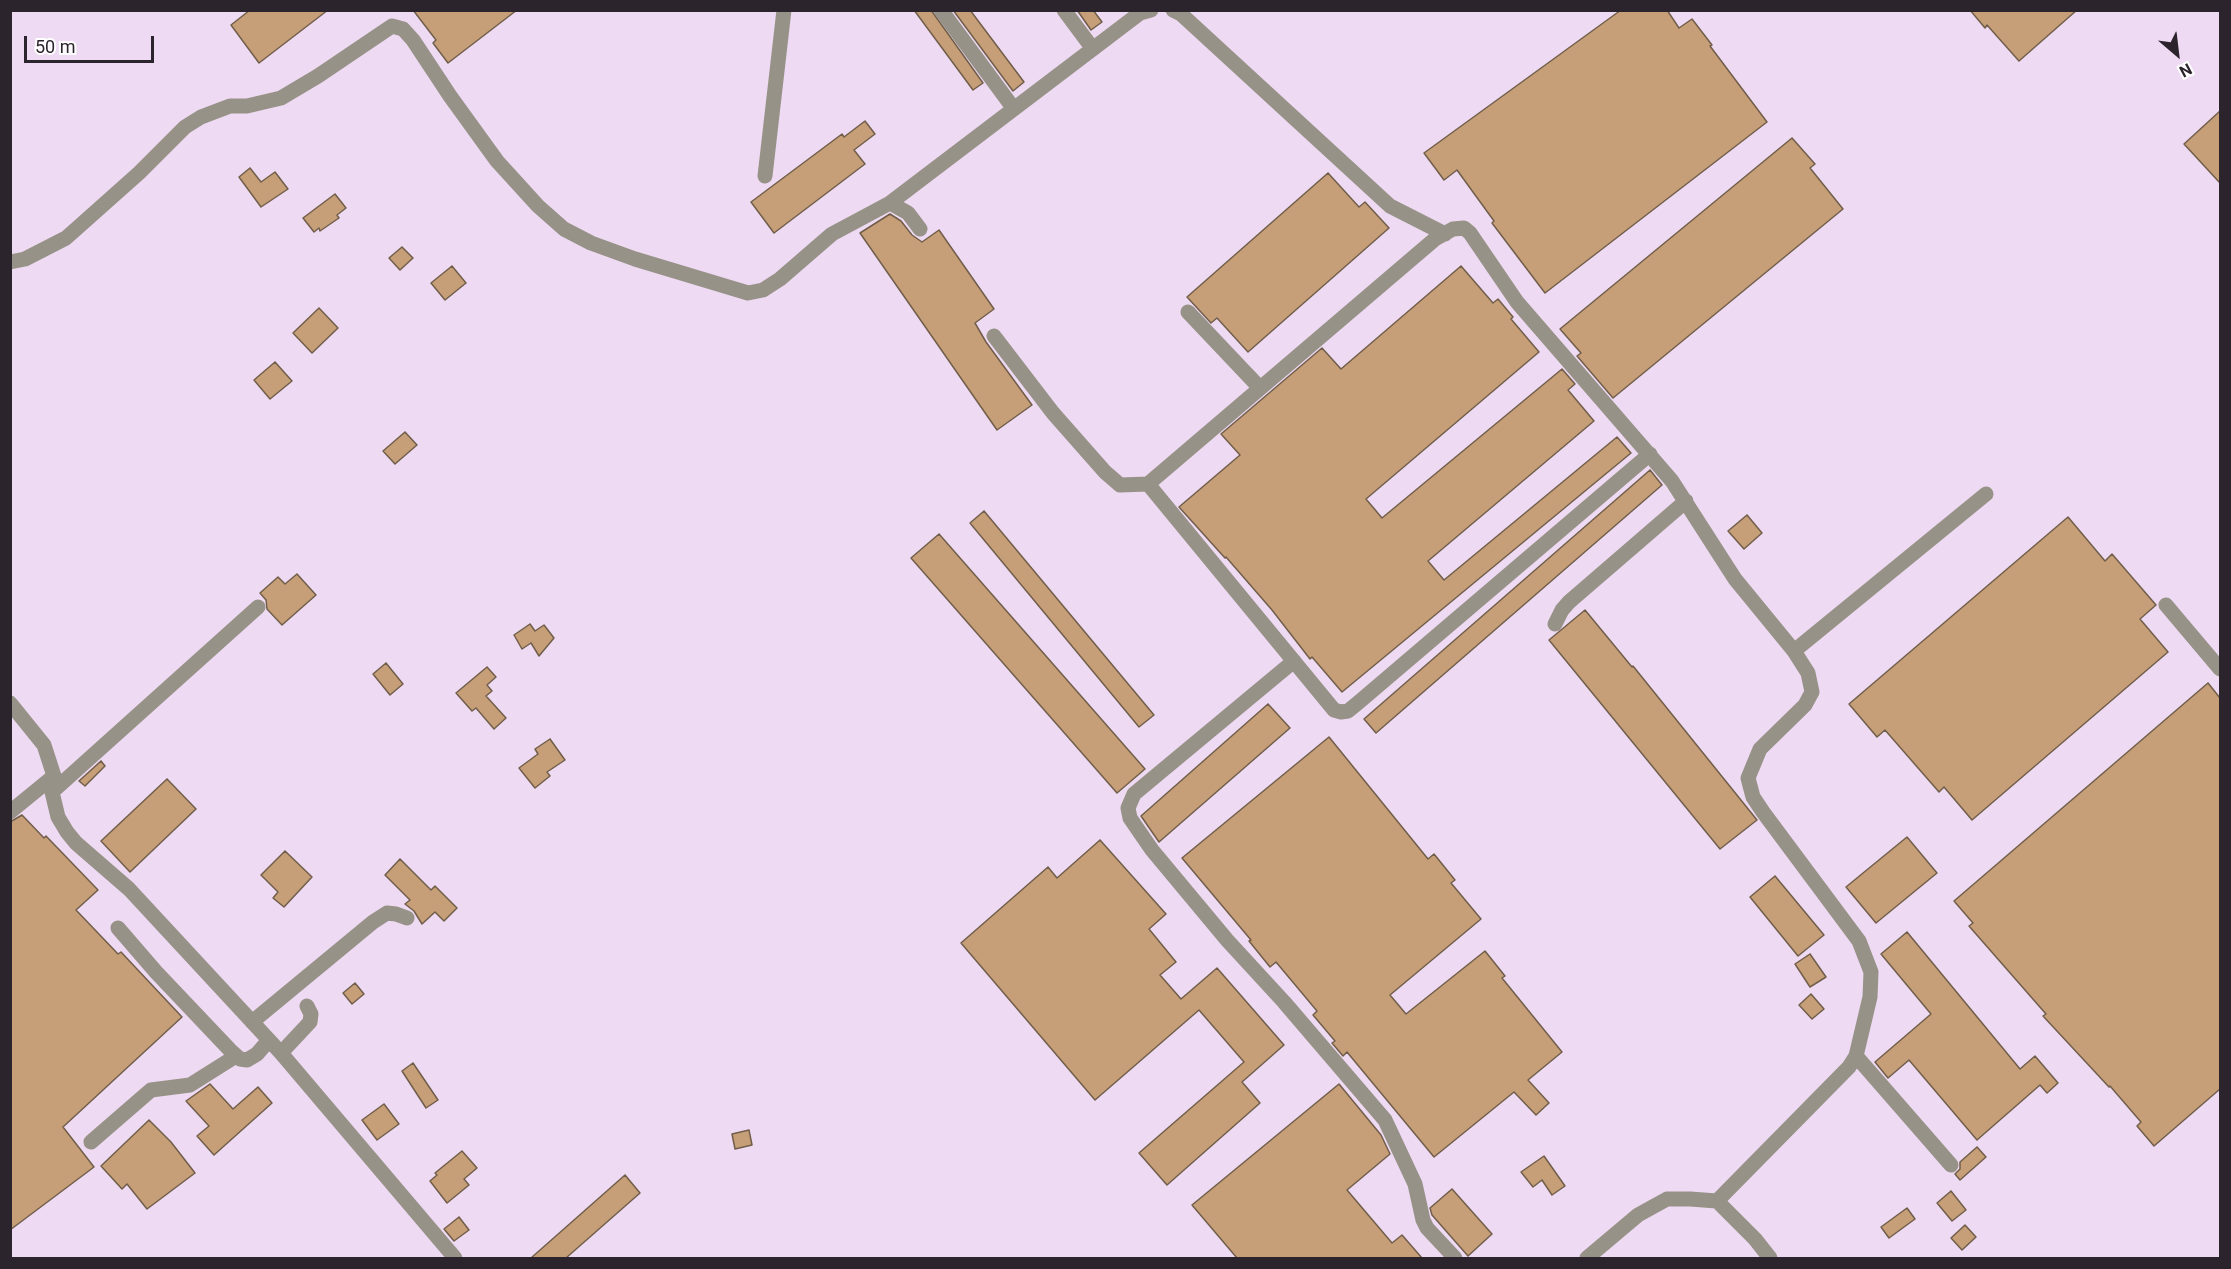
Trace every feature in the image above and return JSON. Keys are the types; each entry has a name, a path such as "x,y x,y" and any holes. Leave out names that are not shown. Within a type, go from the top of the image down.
{"street":[{"path":"765,176 783,10"},
{"path":"941,10 1014,109"},
{"path":"1064,10 1093,49"},
{"path":"10,262 26,259 66,238 140,173 185,127 201,117 230,106 248,106 280,98 318,76 392,26 403,29 413,40 496,160 538,206 564,229 591,243 635,259 748,293 763,290 780,279 832,234 890,203 1140,14 1151,10"},
{"path":"1173,10 1181,14 1390,206 1445,234"},
{"path":"890,203 908,213 920,229"},
{"path":"994,336 1053,413 1105,472 1120,485 1148,484 1435,239 1453,229 1464,228 1470,233 1516,302 1650,454 1686,501 1735,579 1794,651 1808,673 1812,692 1805,705 1760,749 1748,778 1753,797 1763,813 1859,941 1870,972 1870,997 1856,1056 1849,1067 1717,1201"},
{"path":"1188,312 1260,388"},
{"path":"1148,484 1334,710 1341,712 1348,711 1650,454"},
{"path":"1794,651 1986,494"},
{"path":"1555,624 1569,602 1686,501"},
{"path":"2166,605 2220,669"},
{"path":"52,792 258,607"},
{"path":"1294,661 1134,794 1128,808 1130,818 1152,850 1227,940 1284,1002 1385,1120 1415,1184 1427,1228 1455,1258"},
{"path":"10,703 44,745 54,776 52,792 58,817 67,832 76,843 129,889 281,1053 455,1258"},
{"path":"10,812 54,776"},
{"path":"252,1022 373,922 387,913 407,918"},
{"path":"117,928 240,1059 247,1060 257,1054 269,1040"},
{"path":"281,1053 310,1022 311,1014 307,1006"},
{"path":"92,1142 151,1090 190,1085 236,1056"},
{"path":"1856,1056 1952,1165"},
{"path":"1587,1258 1638,1215 1667,1199 1717,1201 1755,1239 1770,1258"}],"building":[{"path":"250,10 328,10 259,63 231,25"},
{"path":"413,10 517,10 448,63 433,43 436,40"},
{"path":"914,10 931,10 983,83 973,90"},
{"path":"953,10 970,10 1024,82 1013,91"},
{"path":"1077,10 1093,10 1102,22 1091,30"},
{"path":"1621,10 1667,10 1679,28 1692,19 1767,122 1545,293 1492,223 1494,221 1457,170 1444,180 1424,153"},
{"path":"1970,10 2077,10 2019,61 1987,25 1985,28"},
{"path":"2220,111 2220,183 2184,144"},
{"path":"865,121 875,134 854,150 865,164 774,233 751,202 842,134 844,137"},
{"path":"1792,138 1815,164 1810,168 1843,209 1613,398 1577,356 1581,353 1560,329"},
{"path":"250,168 261,182 275,172 288,189 261,207 239,177"},
{"path":"1328,173 1359,207 1365,202 1389,228 1248,352 1217,318 1211,323 1187,297"},
{"path":"335,194 346,208 337,215 339,218 320,231 319,228 314,232 303,218"},
{"path":"890,214 901,221 912,235 922,242 939,230 994,309 975,323 986,342 1032,405 997,430 860,233"},
{"path":"402,247 413,258 400,270 389,258"},
{"path":"452,266 466,283 445,300 431,283"},
{"path":"1461,266 1493,303 1498,299 1513,317 1511,319 1539,352 1366,499 1382,518 1562,369 1575,384 1568,390 1594,421 1428,561 1444,580 1617,437 1631,453 1342,692 1312,657 1310,659 1272,610 1226,557 1179,507 1240,455 1221,434 1322,348 1341,369"},
{"path":"319,308 338,328 312,353 293,333"},
{"path":"275,362 292,381 270,399 254,380"},
{"path":"405,432 417,445 395,464 383,451"},
{"path":"1650,470 1662,485 1376,733 1364,719"},
{"path":"984,511 1154,715 1139,727 970,523"},
{"path":"1747,515 1762,533 1744,549 1728,531"},
{"path":"2068,517 2105,561 2112,554 2156,605 2140,619 2168,652 1972,820 1944,787 1939,792 1885,730 1877,737 1849,704"},
{"path":"939,534 1145,769 1117,793 911,558"},
{"path":"297,574 316,595 282,625 267,609 266,600 260,593 278,577 285,584"},
{"path":"1585,610 1757,820 1720,849 1549,640"},
{"path":"530,624 535,631 544,625 554,638 539,656 531,643 522,649 514,635"},
{"path":"386,663 403,684 390,695 373,674"},
{"path":"487,667 496,677 487,685 492,691 486,696 506,718 494,729 476,708 472,711 456,693"},
{"path":"2208,683 2220,698 2220,1089 2154,1146 2137,1126 2141,1122 2043,1016 2046,1014 1969,926 1973,923 1954,901"},
{"path":"1268,704 1290,728 1159,842 1141,816"},
{"path":"1329,737 1428,859 1434,854 1455,880 1451,883 1481,919 1390,995 1406,1014 1485,951 1505,976 1502,978 1562,1052 1528,1080 1549,1103 1536,1115 1514,1092 1434,1157 1347,1052 1343,1056 1332,1043 1335,1041 1313,1015 1317,1011 1276,962 1270,967 1249,941 1251,940 1182,858"},
{"path":"550,739 565,760 547,772 550,776 535,788 519,768 538,754 535,749"},
{"path":"101,761 105,766 85,786 79,781"},
{"path":"167,779 196,809 130,872 101,841"},
{"path":"22,815 44,838 46,836 98,890 76,910 118,954 121,952 182,1017 63,1127 94,1167 10,1230 10,822"},
{"path":"1907,837 1937,873 1876,923 1846,887"},
{"path":"1100,840 1166,914 1149,929 1176,962 1160,975 1181,999 1217,968 1284,1045 1242,1082 1260,1103 1167,1185 1139,1153 1244,1062 1199,1010 1095,1100 961,943 1048,867 1057,878"},
{"path":"285,851 312,877 284,907 273,898 278,892 261,875"},
{"path":"400,859 431,890 435,886 457,908 444,921 435,912 422,924 414,911 405,904 410,900 385,875"},
{"path":"1775,876 1824,935 1798,956 1750,897"},
{"path":"1907,932 2020,1069 2035,1056 2058,1083 2047,1093 2040,1085 1977,1140 1909,1060 1888,1078 1875,1062 1931,1014 1881,954"},
{"path":"1810,954 1826,977 1810,987 1795,964"},
{"path":"355,983 364,994 352,1004 343,993"},
{"path":"1811,994 1824,1009 1812,1019 1799,1005"},
{"path":"413,1063 438,1100 426,1108 402,1071"},
{"path":"210,1084 233,1109 258,1087 272,1103 214,1155 197,1136 209,1126 186,1101"},
{"path":"1339,1084 1381,1135 1390,1154 1347,1190 1392,1243 1402,1235 1422,1258 1237,1258 1192,1205"},
{"path":"384,1104 399,1124 377,1140 362,1120"},
{"path":"149,1120 171,1142 195,1173 147,1209 127,1184 122,1189 101,1166"},
{"path":"749,1130 752,1145 735,1149 732,1134"},
{"path":"1977,1147 1986,1157 1960,1180 1955,1174 1960,1169 1960,1162"},
{"path":"462,1151 477,1168 464,1179 469,1185 447,1203 430,1181 437,1175 435,1173"},
{"path":"1544,1156 1565,1186 1552,1195 1542,1180 1533,1187 1521,1172"},
{"path":"625,1175 640,1193 566,1258 531,1258"},
{"path":"1452,1189 1492,1234 1468,1256 1432,1215 1430,1208"},
{"path":"1951,1191 1966,1210 1952,1221 1937,1203"},
{"path":"1907,1208 1915,1219 1889,1238 1881,1227"},
{"path":"459,1217 469,1230 454,1241 444,1229"},
{"path":"1965,1225 1976,1237 1962,1250 1951,1238"}]}
